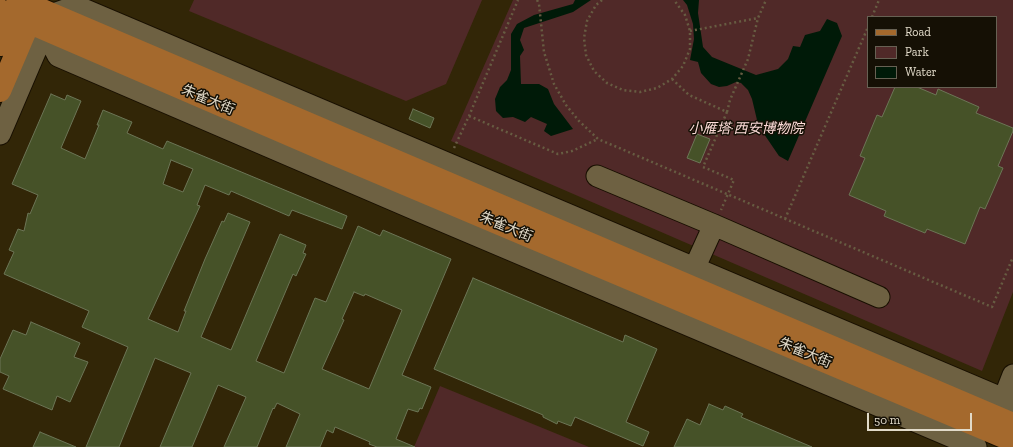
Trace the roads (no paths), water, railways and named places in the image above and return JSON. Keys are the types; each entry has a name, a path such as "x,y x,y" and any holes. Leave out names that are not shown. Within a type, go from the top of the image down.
{"main road":[{"path":"0,45 25,9"},
{"path":"0,91 25,9"},
{"name":"朱雀大街","path":"25,9 433,178 691,276 1006,411"},
{"name":"朱雀大街","path":"25,9 331,153 1013,441"}],"street":[{"path":"25,9 76,6 447,163 691,276 714,225"},
{"path":"0,134 25,9"},
{"path":"25,9 58,56 419,212 976,447"},
{"path":"597,176 879,297"},
{"path":"1006,411 1013,375"}],"water":[{"path":"575,0 591,0 573,12 524,28 520,40 524,50 520,56 521,84 539,84 548,89 554,104 573,129 551,136 544,131 547,124 531,117 525,122 513,117 503,118 496,111 495,99 500,87 507,80 511,70 511,34 517,24 534,15 573,4"},
{"path":"683,0 699,0 698,13 703,47 712,57 756,75 778,69 788,59 793,46 800,47 805,35 820,31 827,19 837,23 842,36 788,161 779,156 764,134 757,120 752,99 748,90 741,83 736,82 727,86 719,87 711,84 701,73 698,62 690,60 694,39 693,24 687,5"}],"park label":[{"name":"小雁塔·西安博物院","path":"746,129"}]}
